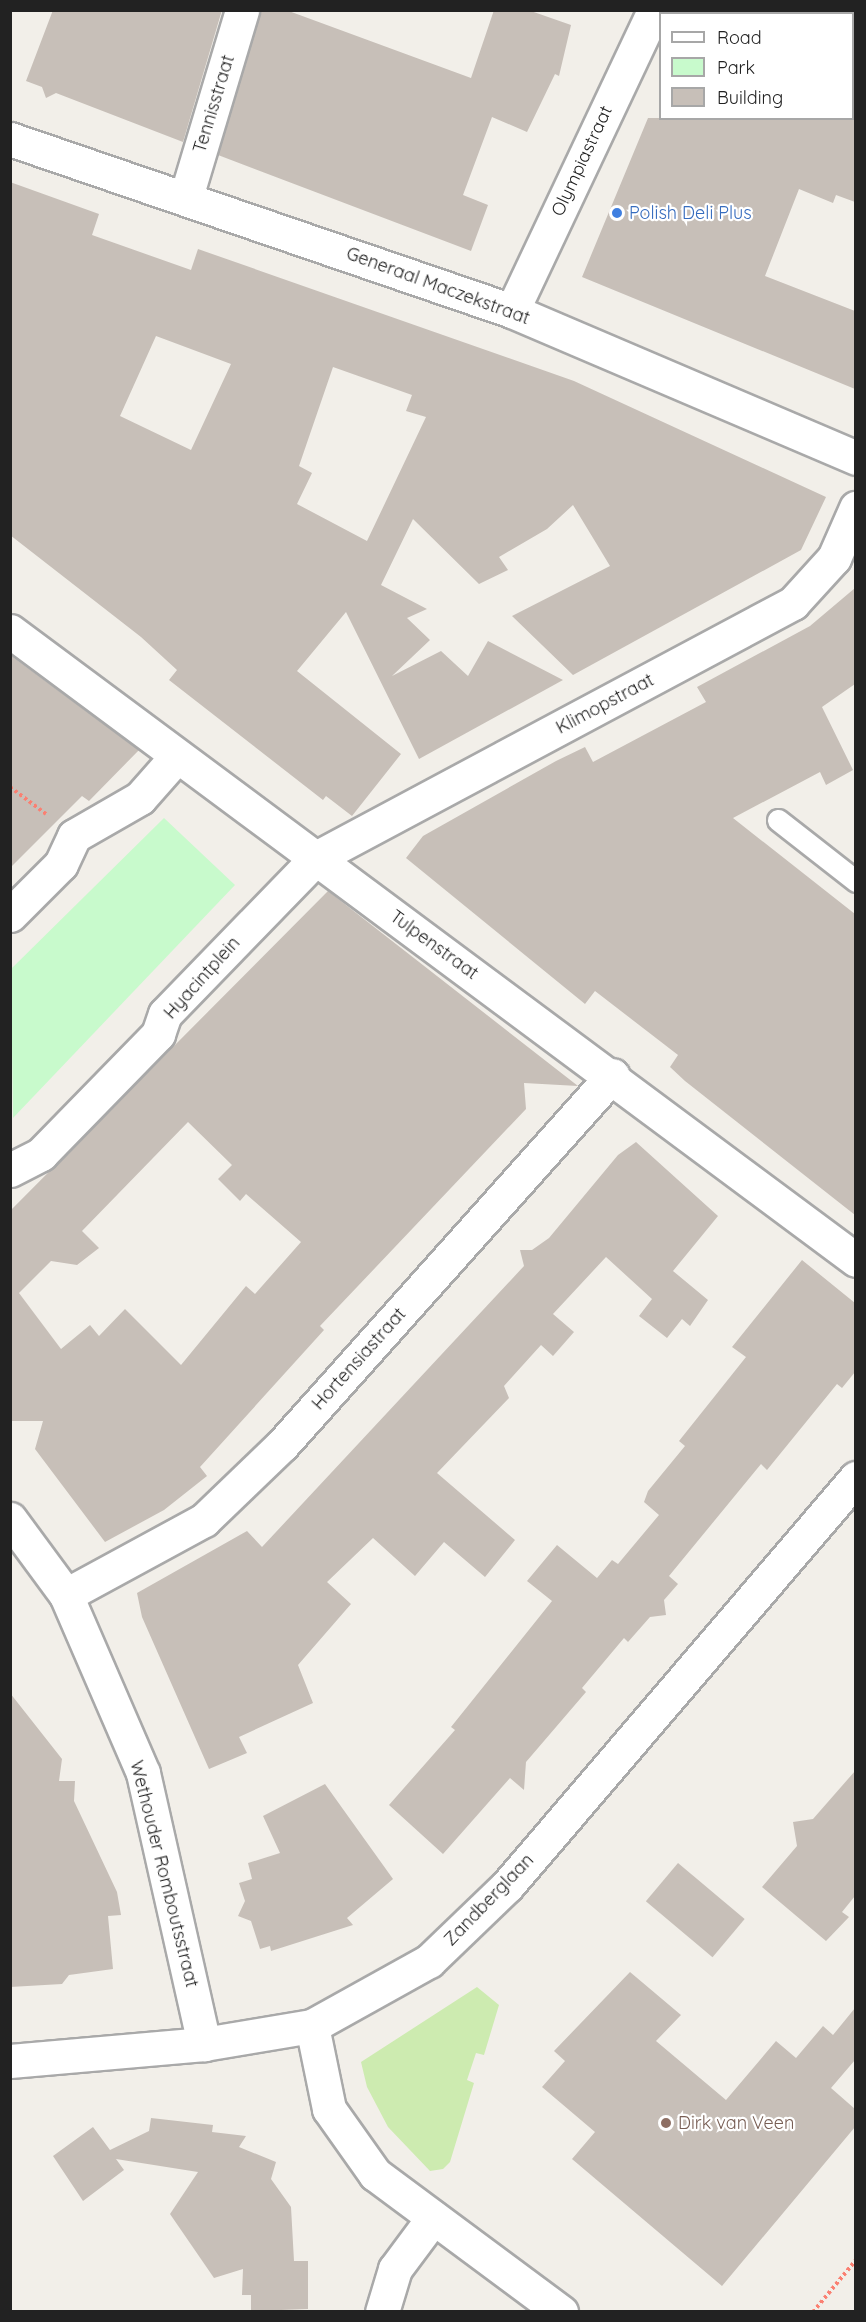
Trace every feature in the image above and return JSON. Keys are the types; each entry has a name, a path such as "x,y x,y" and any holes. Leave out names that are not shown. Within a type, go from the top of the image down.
{"street":[{"name":"Tennisstraat","path":"186,197 242,10"},
{"name":"Olympiastraat","path":"512,311 654,10"},
{"name":"Generaal Maczekstraat","path":"10,139 186,197 512,311 855,458"},
{"name":"Klimopstraat","path":"316,858 793,603 834,558 855,508"},
{"name":"Tulpenstraat","path":"10,631 612,1075 855,1260"},
{"path":"10,915 61,864 74,836 140,798 177,756"},
{"name":"Hyacintplein","path":"10,1170 50,1146 158,1034 165,1014 316,858"},
{"name":"Hortensiastraat","path":"66,1594 213,1512 282,1445 612,1075"},
{"name":"Zandberglaan","path":"10,2061 204,2044 312,2026 429,1961 507,1887 855,1478"},
{"name":"Wethouder Romboutsstraat","path":"10,1519 66,1594 143,1773 204,2044"},
{"path":"312,2026 329,2109 375,2174 561,2312"},
{"path":"382,2312 395,2270 433,2218"}],"lane":[{"path":"778,820 855,881"}],"path":[{"path":"10,787 74,836"},
{"path":"813,2312 855,2260"}],"green space":[{"path":"164,818 235,885 13,1118 11,969"},
{"path":"477,1987 499,2005 484,2055 476,2053 467,2080 474,2083 450,2162 443,2169 430,2171 388,2127 367,2087 361,2062"}],"building":[{"path":"53,10 222,10 183,142 56,93 46,98 42,87 26,81"},
{"path":"260,10 286,10 471,78 494,10 528,10 571,25 559,76 555,74 527,132 492,117 463,195 488,205 471,251 218,155"},
{"path":"648,118 659,118 659,120 854,120 855,118 855,202 836,195 833,203 799,189 765,276 855,311 855,389 582,277"},
{"path":"10,182 99,214 92,235 191,270 198,249 574,381 826,497 801,550 573,675 512,616 610,566 573,505 547,529 499,557 508,570 479,584 413,519 381,585 427,609 407,618 430,640 392,676 441,651 468,676 488,641 563,680 419,759 346,612 297,671 401,754 352,816 326,796 323,800 169,680 177,670 141,637 10,535","holes":["156,336 231,364 191,450 120,416","333,367 412,395 406,411 426,417 367,541 297,504 312,473 299,466"]},
{"path":"855,588 855,684 822,707 853,770 826,785 820,772 733,818 855,914 855,1215 685,1081 670,1067 678,1055 595,991 585,1004 406,858 423,836 556,761 585,747 593,762 706,702 697,687 810,626"},
{"path":"10,655 139,750 89,801 82,796 10,868"},
{"path":"328,891 578,1086 524,1083 526,1109 320,1326 324,1330 200,1467 207,1476 164,1510 105,1542 35,1449 43,1421 10,1421 10,1211","holes":["188,1122 232,1165 218,1179 240,1201 246,1194 301,1242 255,1294 246,1286 181,1365 125,1309 99,1336 90,1325 61,1349 19,1293 51,1261 77,1265 99,1248 82,1231"]},
{"path":"636,1142 718,1216 673,1271 708,1300 690,1326 682,1319 667,1338 639,1316 652,1299 606,1257 553,1314 574,1332 553,1356 541,1345 504,1386 509,1398 437,1473 515,1540 485,1577 444,1542 415,1576 373,1538 327,1582 351,1604 298,1665 313,1703 239,1737 247,1753 209,1769 142,1617 137,1593 247,1531 262,1547 524,1266 520,1250 532,1250 549,1238 618,1155"},
{"path":"802,1260 855,1303 855,1372 842,1388 837,1384 767,1470 761,1464 669,1576 678,1584 664,1600 666,1615 650,1617 628,1642 624,1638 582,1688 586,1692 526,1762 524,1790 510,1778 443,1854 389,1805 455,1730 451,1727 552,1601 527,1581 557,1545 597,1578 612,1560 618,1564 659,1515 644,1502 648,1491 685,1446 679,1441 746,1357 732,1347"},
{"path":"10,1693 62,1759 59,1781 75,1781 74,1801 117,1892 121,1915 108,1916 113,1969 69,1975 62,1984 10,1987"},
{"path":"855,1771 855,1896 842,1912 849,1917 826,1941 762,1887 797,1846 793,1822 813,1819"},
{"path":"325,1784 393,1879 347,1918 353,1925 271,1951 270,1946 260,1949 251,1921 238,1916 245,1901 239,1883 252,1879 248,1863 280,1853 263,1816"},
{"path":"678,1863 745,1919 713,1957 646,1901"},
{"path":"630,1972 681,2015 656,2041 726,2100 776,2041 796,2058 823,2026 833,2035 855,2008 855,2060 831,2088 855,2109 855,2127 722,2286 572,2159 595,2132 542,2087 565,2061 554,2051"},
{"path":"151,2118 213,2125 212,2132 246,2136 239,2147 276,2162 271,2179 291,2207 294,2261 308,2261 308,2309 251,2311 251,2295 242,2295 243,2269 214,2278 170,2214 198,2172 116,2159 124,2170 83,2201 53,2156 93,2127 110,2150 149,2131"}],"place":[{"name":"Polish Deli Plus","path":"617,213"},
{"name":"Dirk van Veen","path":"666,2123"}]}
